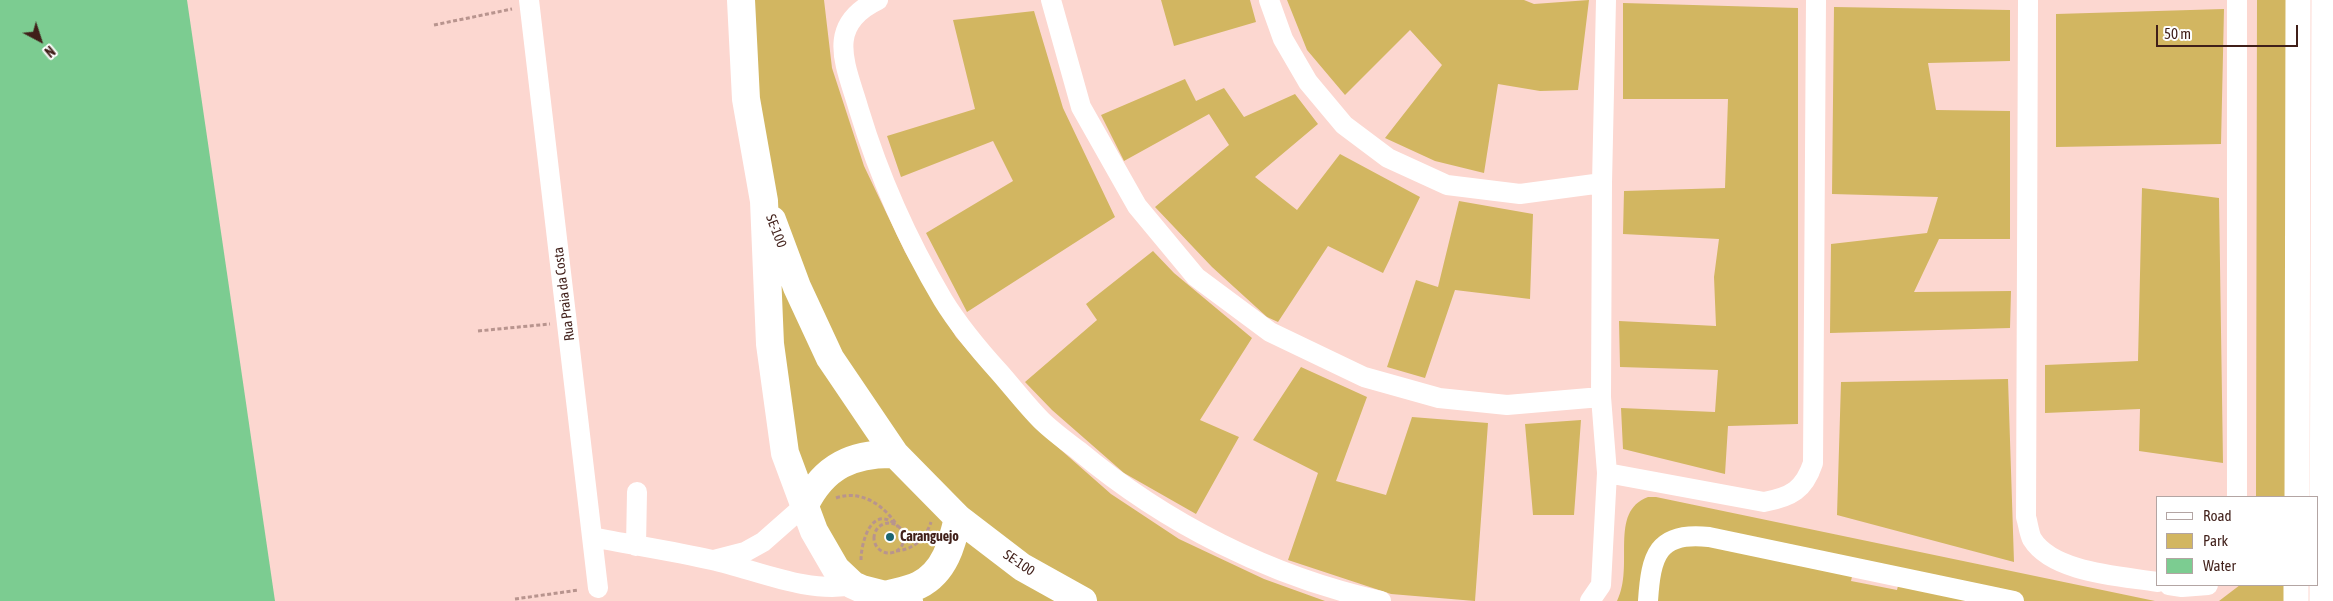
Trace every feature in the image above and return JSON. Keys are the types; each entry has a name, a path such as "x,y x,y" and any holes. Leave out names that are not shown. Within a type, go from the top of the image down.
{"main road":[{"name":"SE-100","path":"741,0 746,99 764,201 770,344 785,453 814,531 836,569 875,594"},
{"name":"SE-100","path":"764,201 797,287 830,358 895,454 958,518 1022,566 1083,601"},
{"path":"806,509 813,488 831,470 854,458 876,454 895,454"},
{"path":"875,594 919,585 937,571 949,554 958,518"}],"street":[{"path":"878,0 862,8 848,24 843,42 844,57 870,144 905,228 944,301 983,354 1042,421 1109,476 1191,529 1285,573 1352,595 1381,601"},
{"path":"1051,0 1081,107 1137,206 1196,277 1270,332 1364,378 1439,398 1507,405 1601,397"},
{"path":"1269,0 1283,39 1308,82 1344,125 1388,158 1447,184 1520,194 1602,183"},
{"path":"1590,601 1601,585 1607,473 1601,397 1602,183 1606,0"},
{"path":"1607,473 1764,502 1783,499 1799,489 1809,476 1813,463 1816,0"},
{"path":"2028,0 2026,517 2032,539 2048,555 2069,566 2156,582"},
{"path":"2237,0 2237,496"},
{"path":"2297,496 2298,0"},
{"path":"2322,601 2324,0"},
{"name":"Rua Praia da Costa","path":"529,3 598,588"},
{"path":"636,546 637,492"},
{"path":"712,560 745,552 763,542 806,509"},
{"path":"1648,601 1652,565 1660,550 1672,539 1687,534 2014,601"},
{"path":"592,537 712,560 817,587 838,588 875,594"},
{"path":"2176,586 2195,586"},
{"path":"2296,586 2296,601"}],"path":[{"path":"434,25 529,3"},
{"path":"478,331 568,322"},
{"path":"897,525 881,525 874,537 877,547 891,552 911,548 922,540 929,528 934,512 933,493"},
{"path":"806,509 842,496 870,500 880,505 897,525 903,539 902,544 895,551"},
{"path":"875,594 861,550 865,534 870,525 877,520 886,519 897,525"},
{"path":"515,599 598,588"}],"green space":[{"path":"741,0 824,0 832,68 864,166 905,252 956,337 1036,428 1111,494 1179,539 1264,579 1325,601 918,601 862,589 805,505 764,201"},
{"path":"1161,0 1250,0 1256,22 1174,46"},
{"path":"1287,0 1524,0 1534,4 1589,0 1578,90 1540,91 1498,84 1484,173 1435,161 1385,138 1442,65 1410,30 1345,95 1307,50"},
{"path":"2257,0 2298,0 2297,496 2256,496"},
{"path":"1623,3 1798,8 1798,424 1728,426 1725,474 1623,449 1621,408 1715,412 1718,370 1620,367 1619,321 1716,326 1714,277 1719,239 1623,234 1624,191 1725,188 1728,99 1623,99"},
{"path":"1834,7 2010,10 2010,61 1928,63 1936,110 2010,111 2010,239 1939,239 1914,292 2011,291 2010,328 1830,333 1831,244 1927,233 1938,197 1832,194"},
{"path":"2224,9 2221,144 2056,147 2056,14"},
{"path":"1034,11 1063,108 1115,217 967,312 926,233 1013,181 993,141 901,177 887,136 975,109 953,20"},
{"path":"1185,79 1196,101 1224,88 1244,117 1295,94 1318,124 1255,177 1297,210 1340,154 1420,197 1383,273 1328,246 1278,322 1267,317 1212,267 1155,207 1229,145 1209,114 1124,161 1101,115"},
{"path":"2142,188 2219,198 2223,463 2139,451 2140,409 2045,413 2045,365 2138,361"},
{"path":"1459,201 1533,214 1530,299 1455,290 1425,378 1387,367 1416,280 1438,287"},
{"path":"1153,251 1174,273 1252,338 1200,420 1239,437 1196,514 1124,473 1052,410 1025,382 1097,320 1086,304"},
{"path":"1301,367 1367,397 1336,481 1386,495 1412,417 1488,423 1475,601 1391,594 1288,560 1318,473 1253,440"},
{"path":"2008,379 2014,562 1837,515 1841,382"},
{"path":"1581,420 1574,515 1533,515 1525,424"},
{"path":"1648,497 1656,497 2155,601 1617,601 1622,587 1624,572 1625,527 1629,515 1636,504","holes":["1854,568 1900,577 1897,590 1851,581"]},
{"path":"2239,586 2296,586 2296,601 2219,601"}],"water":[{"path":"0,0 187,0 275,601 0,601"}],"place":[{"name":"Caranguejo","path":"890,537"}]}
